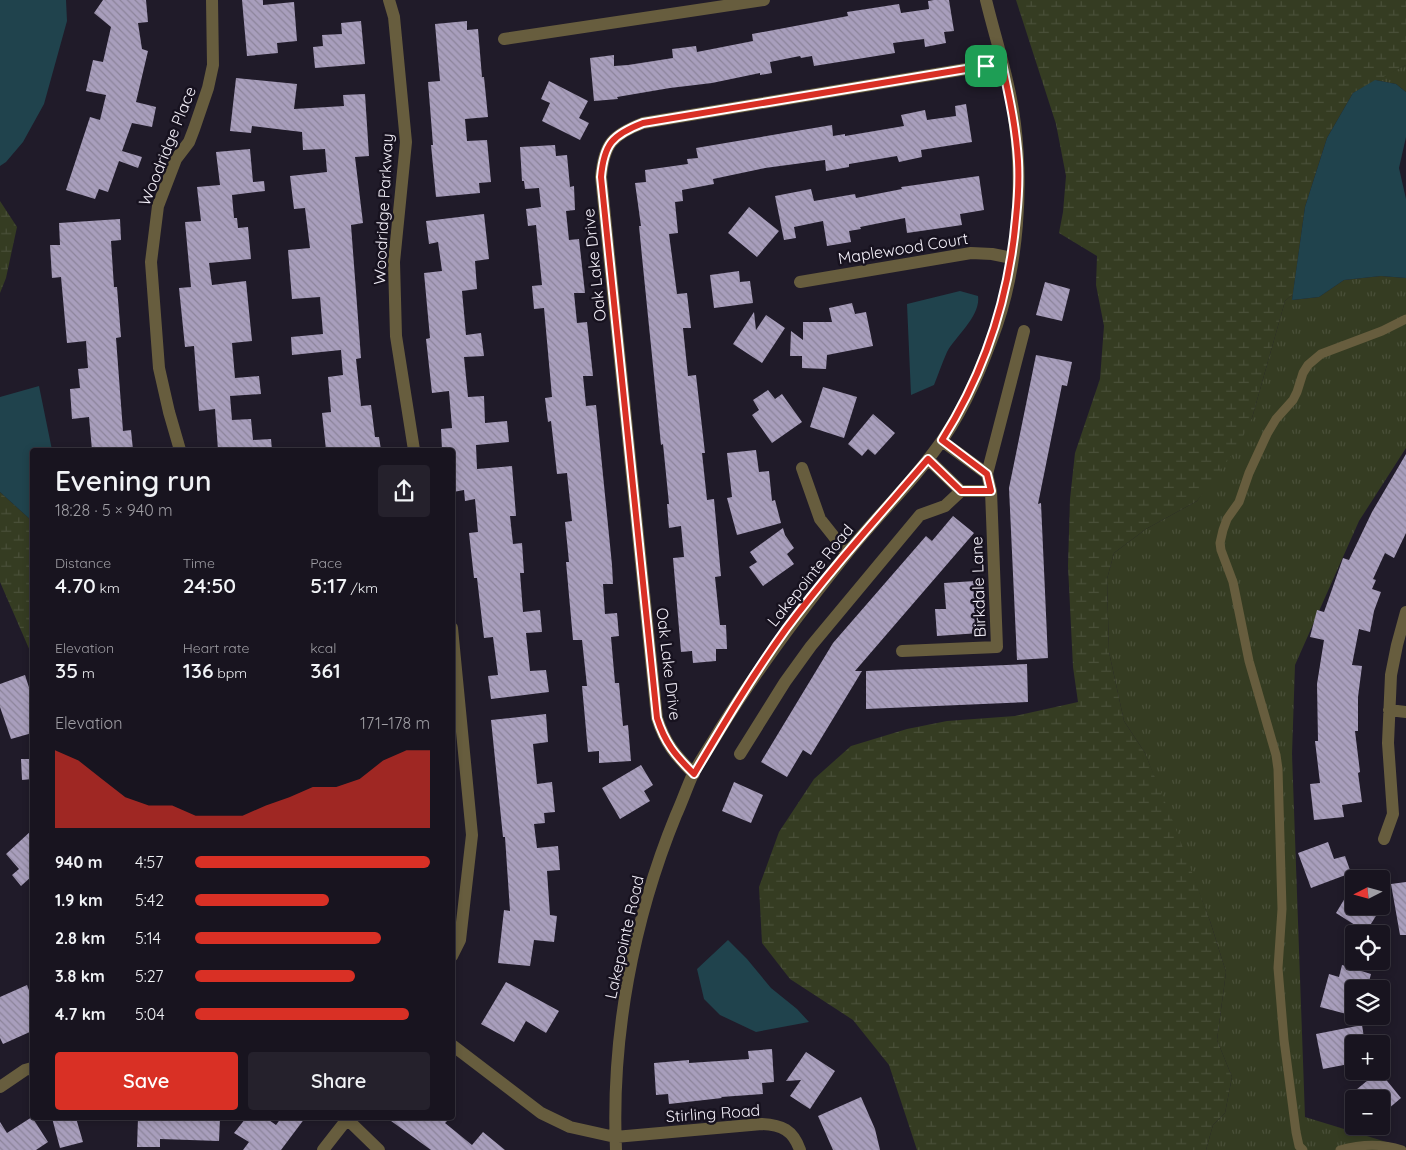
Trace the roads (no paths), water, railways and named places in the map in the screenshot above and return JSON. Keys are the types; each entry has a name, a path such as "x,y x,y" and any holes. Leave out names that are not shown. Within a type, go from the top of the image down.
{"street":[{"name":"Woodridge Place","path":"179,448 159,368 151,262 158,206 176,159 189,142 208,88 213,65 212,0"},
{"name":"Woodridge Parkway","path":"389,0 394,17 406,142 394,262 396,336 414,448"},
{"path":"504,39 764,0"},
{"name":"Lakepointe Road","path":"616,1150 616,1085 621,1026 628,978 650,886 669,833 694,774 740,697 781,637 847,553 928,459 942,440 972,388 998,322 1012,258 1018,194 1018,162 1014,120 986,0"},
{"name":"Oak Lake Drive","path":"694,774 674,754 663,737 657,718 601,177 603,156 613,140 627,129 643,123 1002,63"},
{"name":"Maplewood Court","path":"800,282 971,252 1012,258"},
{"path":"740,754 785,682 806,653 920,515 945,506 961,491 991,491 987,474 1024,331"},
{"path":"942,440 987,474"},
{"path":"928,459 961,491"},
{"path":"802,468 820,519 847,553"},
{"name":"Birkdale Lane","path":"902,651 997,647 991,491"},
{"path":"1384,839 1393,814 1388,743 1391,675 1406,612"},
{"path":"455,659 472,835 458,900 460,940 455,950"},
{"path":"1389,710 1406,712"},
{"name":"Stirling Road","path":"455,1047 541,1113 570,1127 615,1137 762,1124 777,1125 787,1130 797,1142 800,1150"},
{"path":"0,1087 30,1069"},
{"path":"323,1150 346,1120"},
{"path":"349,1120 379,1150"}],"lane":[{"path":"1303,1150 1299,1146 1296,1132 1284,1040 1278,968 1282,909 1278,769 1274,748 1263,715 1249,660 1234,582 1222,556 1220,543 1227,519 1239,502 1257,454 1276,419 1293,400 1308,365 1322,354 1382,331 1406,319"},
{"path":"1340,1150 1368,1144 1388,1146 1402,1150"}],"water":[{"path":"0,0 66,0 67,21 44,104 23,142 6,162 0,166"},
{"path":"1375,80 1396,84 1406,92 1406,137 1399,168 1406,199 1406,278 1381,276 1344,280 1319,297 1292,300 1305,207 1327,138 1353,93"},
{"path":"960,291 978,296 976,311 947,352 934,385 911,395 907,304"},
{"path":"39,386 52,448 30,448 30,519 0,492 0,397"},
{"path":"728,940 771,988 797,1009 809,1022 756,1032 720,1015 704,999 697,969"}]}
